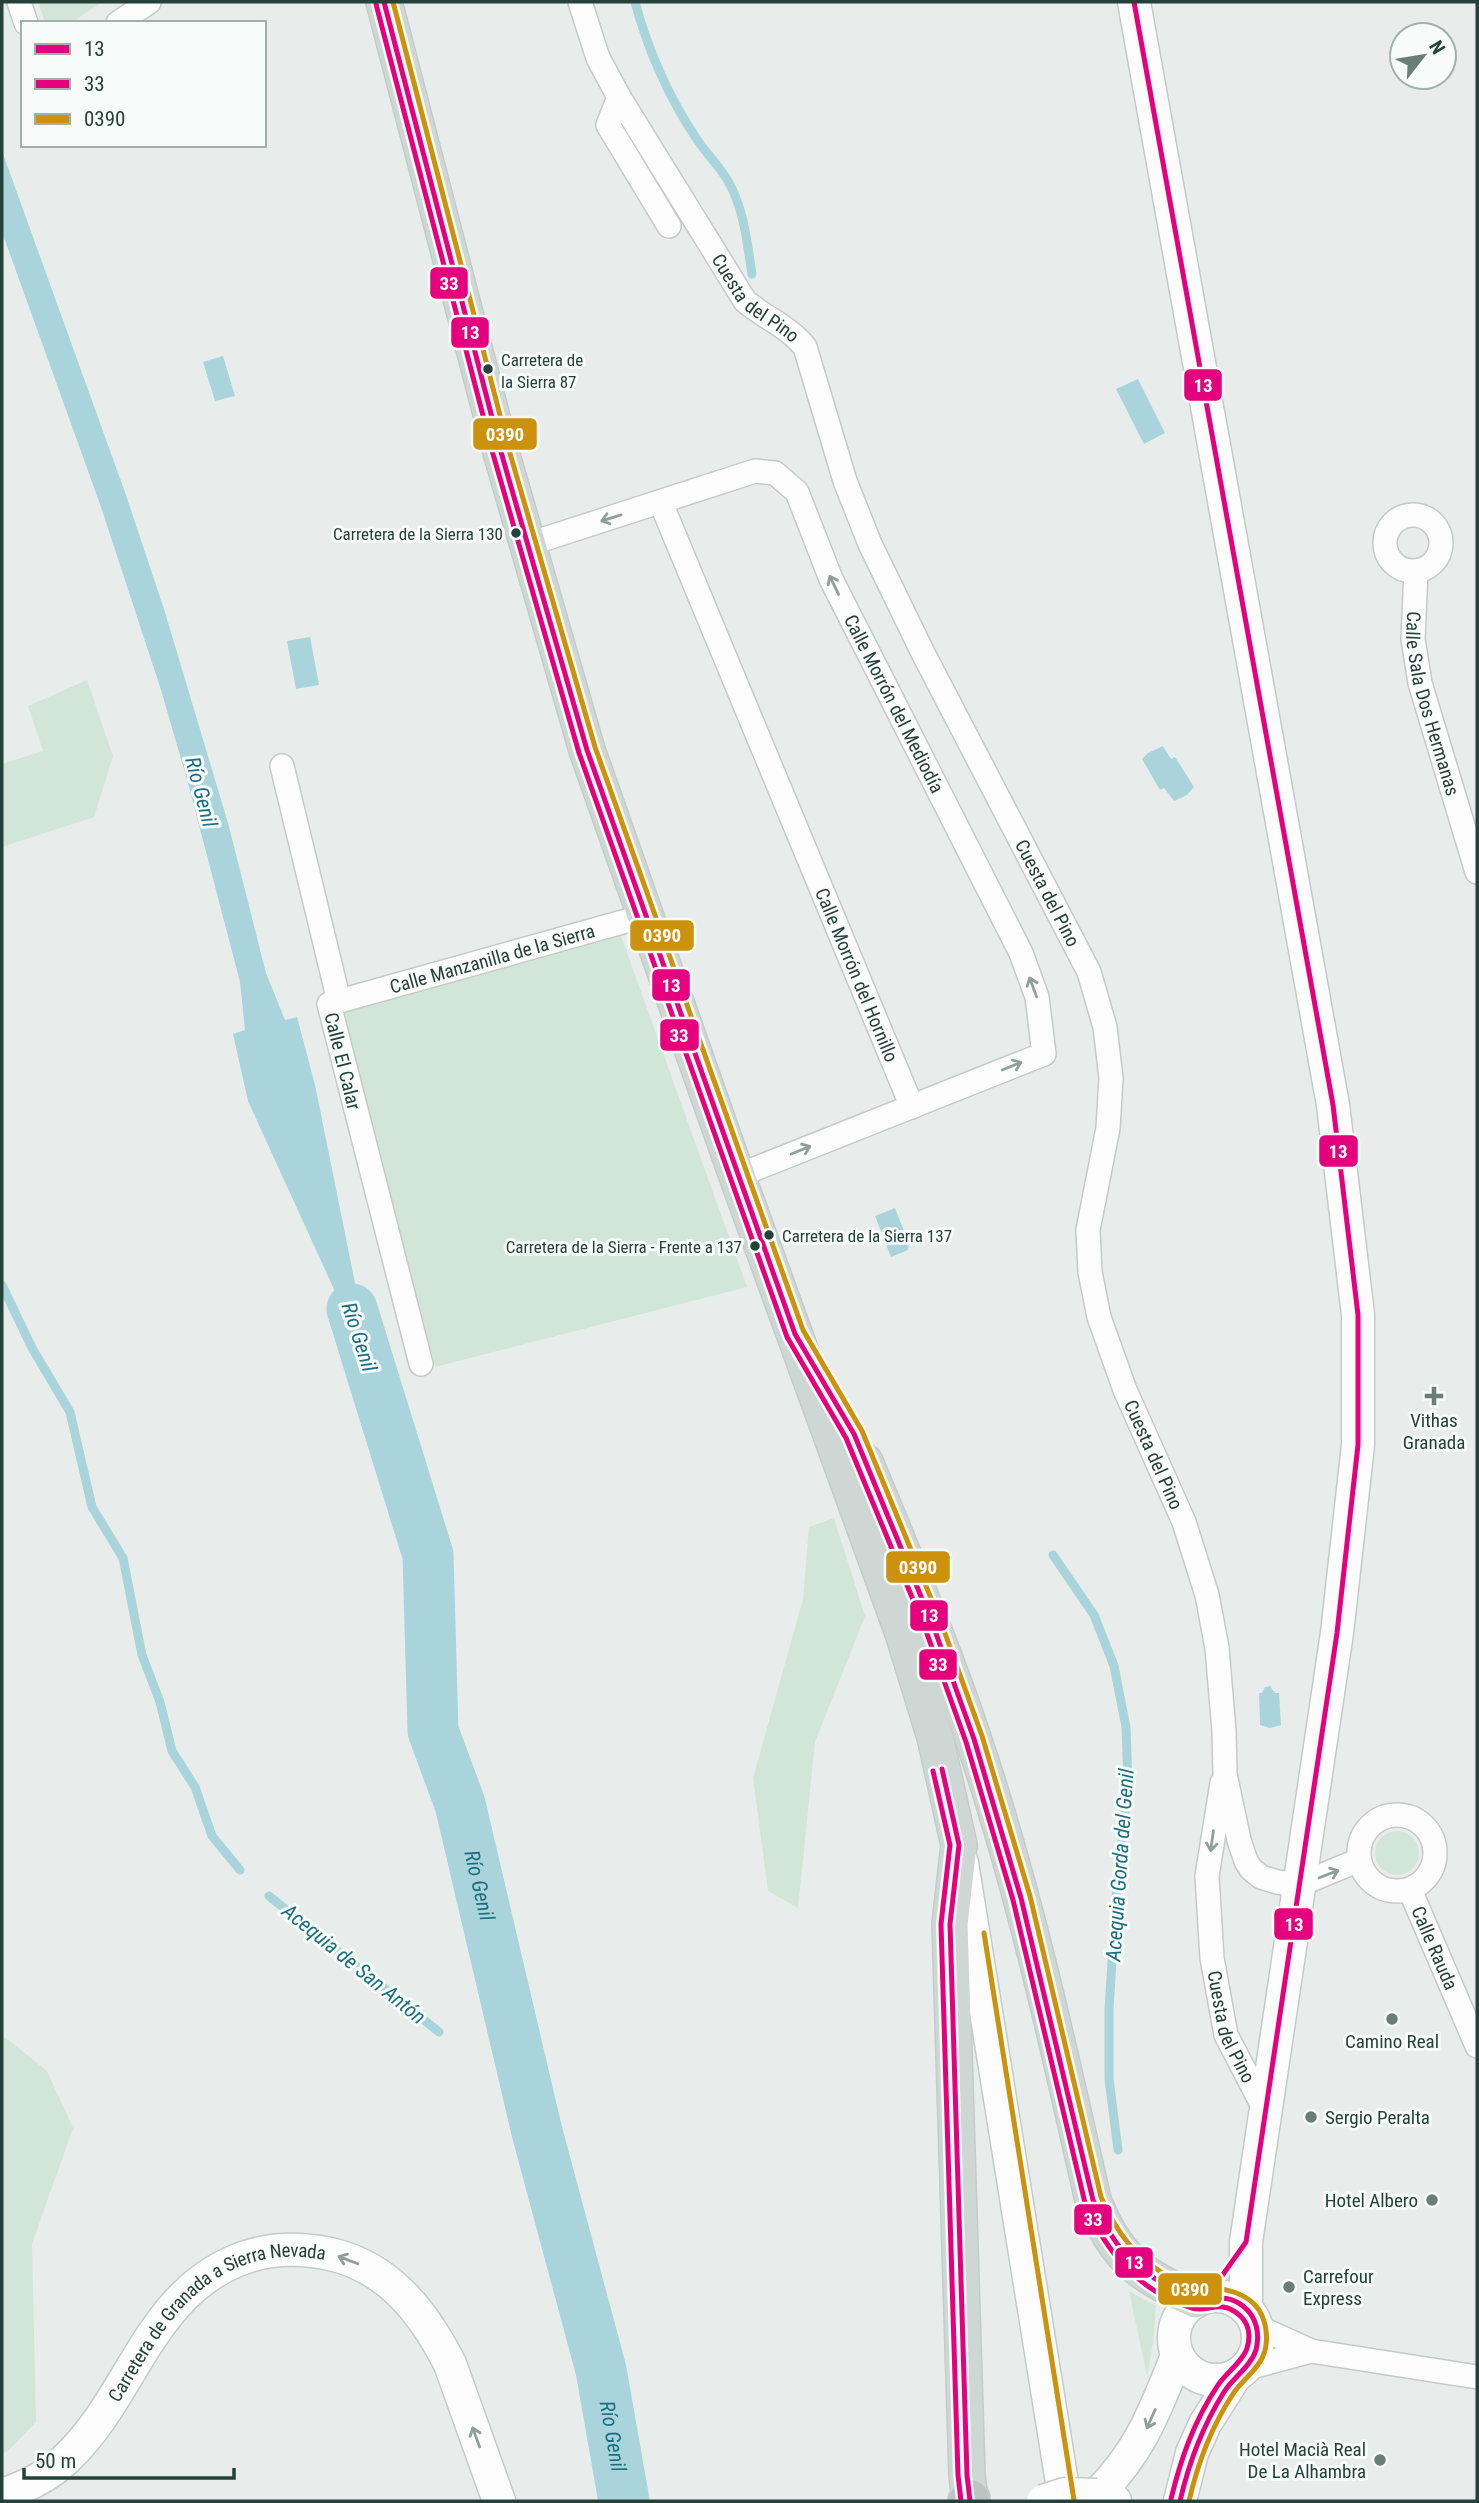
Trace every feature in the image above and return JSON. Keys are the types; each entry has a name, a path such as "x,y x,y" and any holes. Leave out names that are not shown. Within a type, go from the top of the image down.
{"main road":[{"path":"384,2 526,545 587,750 644,916 903,1633 935,1737 959,1845 950,1924 969,2500"},
{"path":"795,1334 854,1434 933,1628 974,1740 1021,1898 1093,2200 1104,2228 1129,2262 1158,2283 1202,2298"}],"street":[{"path":"19,2 25,21"},
{"path":"121,21 149,2"},
{"name":"Cuesta del Pino","path":"580,2 598,58 619,97 745,301 755,310 793,332 805,347 845,481 870,544 923,653 1089,972 1105,1027 1111,1078 1108,1128 1088,1230 1090,1272 1099,1317 1121,1378 1184,1522 1207,1595 1217,1648 1224,1731 1224,1774 1246,1861 1261,1877 1299,1885"},
{"path":"1135,13 1333,1105 1358,1315 1358,1445 1336,1633 1246,2242 1251,2317 1258,2340 1255,2353 1205,2424 1192,2453 1180,2501"},
{"path":"619,97 608,125 669,226"},
{"name":"Calle Morrón del Mediodía","path":"526,545 755,471 775,473 797,492 831,579 1021,953 1037,997 1044,1054 912,1107"},
{"name":"Calle Morrón del Hornillo","path":"660,503 912,1107"},
{"name":"Calle Sala Dos Hermanas","path":"1416,571 1413,639 1420,683 1477,872"},
{"name":"Calle El Calar","path":"282,766 339,1001 329,1004 421,1363"},
{"name":"Calle Manzanilla de la Sierra","path":"339,1001 644,916"},
{"path":"737,1175 912,1107"},
{"name":"Cuesta del Pino","path":"1224,1774 1207,1876 1212,1958 1226,2035 1264,2108"},
{"path":"1398,1814 1418,1820 1427,1829 1436,1853 1427,1876 1410,1889 1394,1892 1371,1882 1363,1872 1359,1860 1362,1835 1370,1825 1381,1818 1398,1814"},
{"path":"959,1845 1065,2501"},
{"path":"1299,1885 1359,1860"},
{"name":"Calle Rauda","path":"1410,1889 1477,2046"},
{"path":"1246,2242 1202,2298 1185,2309 1176,2323 1173,2339 1177,2356 1188,2370 1203,2378 1220,2380 1311,2351"},
{"name":"Carretera de Granada a Sierra Nevada","path":"2,2495 46,2476 79,2445 122,2385 163,2318 193,2286 230,2263 282,2249 314,2250 343,2257 393,2284 412,2303 450,2364 499,2501"},
{"path":"1202,2298 1223,2296 1235,2300 1251,2317 1311,2351 1477,2377"},
{"path":"1043,2501 1065,2494 1106,2498 1149,2426 1177,2356"}],"green space":[{"path":"38,2 102,2 74,21 44,21"},
{"path":"87,680 113,756 94,817 2,847 2,764 43,751 28,706"},
{"path":"621,936 747,1287 435,1367 344,1013"},
{"path":"834,1518 865,1616 815,1742 798,1908 768,1891 753,1778 803,1599 809,1527"},
{"path":"1397,1831 1406,1832 1413,1837 1418,1844 1418,1862 1413,1869 1406,1874 1397,1875 1388,1874 1381,1869 1376,1862 1375,1853 1376,1844 1381,1837 1388,1832"},
{"path":"2,2038 6,2038 47,2071 73,2128 32,2244 36,2422 7,2452 2,2453"},
{"path":"1129,2291 1156,2306 1147,2376"}],"water":[{"path":"2,151 126,495 164,609 228,823 266,973 285,1020 297,1017 315,1085 374,1377 248,1101 233,1034 245,1030 240,982 161,690 101,507 2,232"},
{"path":"223,356 235,396 215,401 203,362"},
{"path":"1138,379 1165,433 1144,444 1116,389"},
{"path":"310,637 319,685 296,689 287,641"},
{"path":"1163,746 1171,759 1175,757 1194,787 1187,795 1174,801 1164,788 1160,790 1142,759"},
{"path":"895,1208 909,1244 908,1250 891,1257 875,1216"},
{"path":"1270,1686 1275,1693 1279,1693 1281,1725 1270,1728 1260,1725 1259,1693"}],"waterway":[{"name":"Acequia Gorda del Genil","path":"635,2 646,38 668,89 696,138 724,175 738,203 752,274"},
{"name":"Acequia de San Antón","path":"2,1285 32,1348 70,1412 92,1507 123,1558 142,1655 160,1702 172,1751 195,1787 212,1836 240,1870"},
{"name":"Río Genil","path":"352,1309 428,1555 433,1731 460,1804 537,2132 601,2370 624,2501"},
{"name":"Acequia Gorda del Genil","path":"1053,1555 1094,1615 1114,1666 1126,1727 1128,1783 1116,1897 1109,2009 1109,2079 1118,2150"},
{"name":"Acequia de San Antón","path":"269,1896 439,2032"}],"transit line":[{"name":"13","path":"384,2 501,452 587,750 795,1334 854,1434 934,1628 974,1739 1021,1898 1093,2200 1115,2241 1145,2272 1197,2300 1226,2298 1237,2302 1252,2315 1256,2326 1257,2344 1254,2356 1224,2392 1209,2418 1192,2459 1180,2501"},
{"name":"0390","path":"393,2 509,450 595,747 803,1330 862,1431 942,1625 982,1736 1030,1896 1101,2197 1121,2234 1160,2272 1197,2291 1222,2289 1243,2296 1254,2304 1264,2321 1266,2339 1263,2356 1233,2394 1218,2419 1201,2459 1189,2501"},
{"name":"13","path":"1134,2 1333,1105 1358,1315 1358,1445 1337,1633 1246,2242 1207,2297"},
{"name":"33","path":"376,4 493,454 579,753 787,1337 846,1438 926,1631 966,1742 1013,1900 1085,2203 1103,2238 1126,2268 1140,2280 1173,2301 1192,2308 1225,2307 1242,2317 1247,2325 1249,2339 1245,2353 1218,2385 1202,2412 1184,2454 1171,2499"},
{"name":"13","path":"942,1769 959,1845 950,1924 970,2501"},
{"name":"33","path":"933,1771 950,1845 941,1924 961,2501"},
{"name":"0390","path":"984,1933 1074,2500"}],"place":[{"name":"Carretera de la Sierra 87","path":"488,369"},
{"name":"Carretera de la Sierra 130","path":"516,533"},
{"name":"Carretera de la Sierra 137","path":"769,1235"},
{"name":"Carretera de la Sierra - Frente a 137","path":"755,1246"},
{"name":"Vithas Granada","path":"1434,1396"},
{"name":"Camino Real","path":"1392,2019"},
{"name":"Sergio Peralta","path":"1311,2117"},
{"name":"Hotel Albero","path":"1432,2200"},
{"name":"Carrefour Express","path":"1289,2287"},
{"name":"Hotel Macià Real De La Alhambra","path":"1380,2460"}]}
